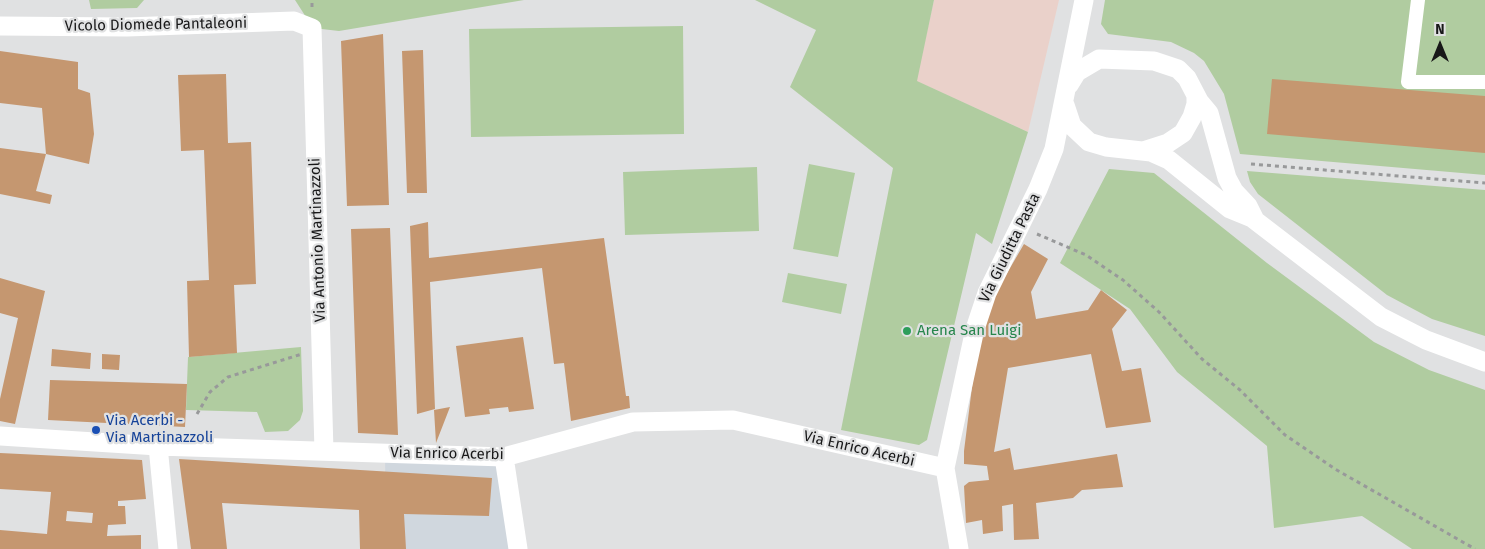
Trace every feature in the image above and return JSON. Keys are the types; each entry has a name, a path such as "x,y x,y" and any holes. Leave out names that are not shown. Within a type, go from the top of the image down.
{"street":[{"path":"1418,0 1408,82 1485,82"},
{"name":"Via Giuditta Pasta","path":"1084,4 1082,31 1087,44 1101,55 1118,58"},
{"name":"Via Giuditta Pasta","path":"958,549 945,468 977,318 987,293 1049,165 1066,95 1084,4"},
{"name":"Vicolo Diomede Pantaleoni","path":"0,26 127,27 294,22 312,28"},
{"name":"Via Antonio Martinazzoli","path":"312,28 324,451"},
{"path":"1255,220 1248,206 1229,183 1209,113 1196,96 1187,78 1173,66 1154,60 1099,59 1087,64 1076,72 1066,95 1066,114 1072,126 1089,142 1106,147 1158,154 1169,160 1233,211 1255,220 1381,317 1421,338 1485,362"},
{"path":"1143,151 1168,143 1183,132 1192,117 1197,101 1196,96"},
{"name":"Via Enrico Acerbi","path":"0,436 158,446 504,457 633,422 734,420 945,468"},
{"path":"158,446 168,549"},
{"path":"504,457 518,549"}],"path":[{"path":"1251,164 1485,183"},
{"path":"1031,231 1086,255 1123,280 1159,312 1202,359 1240,390 1285,435 1335,469 1475,549"},
{"path":"197,414 210,392 228,377 309,352"}],"shaded area":[{"path":"934,0 1059,0 1028,132 916,81"},
{"path":"385,453 504,457 518,549 386,549"}],"green space":[{"path":"89,0 144,0 137,8 91,9"},
{"path":"295,0 524,0 339,31 313,28"},
{"path":"755,0 934,0 917,81 1028,132 992,244 976,233 927,440 919,445 841,430 893,168 790,87 816,30"},
{"path":"1105,0 1485,0 1485,175 1240,154 1224,94 1204,61 1194,53 1171,42 1108,34 1101,24"},
{"path":"683,26 684,134 471,137 469,29"},
{"path":"809,164 855,173 838,257 793,249"},
{"path":"757,167 759,231 625,235 623,172"},
{"path":"1109,169 1154,173 1267,263 1374,342 1429,370 1485,390 1485,549 1412,549 1362,516 1274,528 1267,446 1177,372 1130,309 1060,263"},
{"path":"1247,171 1485,190 1485,336 1432,319 1387,295 1258,194 1250,182"},
{"path":"788,273 847,284 841,314 782,302"},
{"path":"301,347 303,411 300,420 288,431 265,432 257,412 186,410 188,357"}],"building":[{"path":"383,34 389,205 347,206 341,41"},
{"path":"423,50 427,193 407,193 402,51"},
{"path":"0,51 78,62 78,89 90,93 94,134 89,164 46,154 42,108 0,103"},
{"path":"226,74 228,143 251,142 256,284 234,285 237,353 189,357 187,281 209,280 204,150 181,151 178,75"},
{"path":"1272,79 1485,96 1485,153 1267,134"},
{"path":"0,148 46,154 36,191 52,195 50,204 0,194"},
{"path":"428,222 429,258 604,238 626,396 629,396 630,408 571,421 564,363 554,364 542,268 430,282 435,409 417,414 410,226"},
{"path":"390,228 398,435 358,433 351,229"},
{"path":"1024,244 1048,259 1031,292 1036,319 1088,310 1101,290 1127,310 1112,329 1122,371 1141,368 1151,422 1106,428 1091,354 1008,368 994,452 1010,448 1014,470 1117,454 1123,487 1082,490 1073,498 1036,503 1039,539 1014,540 1013,504 1002,506 1003,531 983,534 982,520 966,523 964,486 969,482 989,480 987,466 964,464 964,451 975,363 987,314 996,292"},
{"path":"0,278 45,291 15,424 0,421 0,399 18,318 0,313"},
{"path":"523,337 534,409 509,412 508,407 489,409 490,414 465,417 456,346"},
{"path":"52,349 91,353 90,369 51,366"},
{"path":"102,354 120,355 119,370 102,369"},
{"path":"50,380 187,384 185,427 48,420"},
{"path":"450,407 436,443 434,410"},
{"path":"0,453 142,460 146,499 118,501 118,506 125,506 126,524 108,525 107,536 141,535 141,549 0,549 0,530 47,534 51,492 0,489","holes":["67,511 93,513 92,523 66,521"]},
{"path":"179,459 492,478 489,516 404,514 406,549 360,549 359,510 222,503 227,549 191,549"}],"place":[{"name":"Arena San Luigi","path":"907,331"},
{"name":"Via Acerbi - Via Martinazzoli","path":"96,430"}]}
